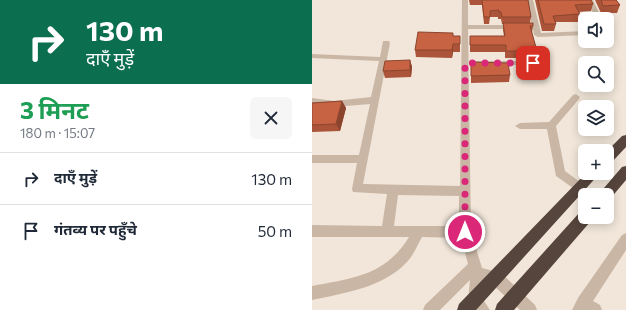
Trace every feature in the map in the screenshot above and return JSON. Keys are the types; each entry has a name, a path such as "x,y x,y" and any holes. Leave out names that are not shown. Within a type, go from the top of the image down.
{"highway":[{"path":"614,152 626,139"},
{"path":"611,188 626,171"},
{"path":"580,188 587,180"},
{"path":"474,307 496,278 578,190"},
{"path":"503,310 579,224"}],"street":[{"path":"465,0 465,232 476,270 474,307"},
{"path":"530,0 538,35 578,33"},
{"path":"590,0 596,12"},
{"path":"465,27 536,27"},
{"path":"386,43 357,189 465,191"},
{"path":"312,56 383,59"},
{"path":"465,63 533,63"},
{"path":"520,126 551,125 576,97"},
{"path":"312,101 334,104 375,100"},
{"path":"551,125 560,173 580,188"},
{"path":"312,158 363,159"},
{"path":"388,231 393,189"},
{"path":"312,231 465,232"},
{"path":"312,293 344,287 379,276 402,258 418,232"},
{"path":"586,308 626,240"},
{"path":"476,270 496,278 530,310"},
{"path":"430,310 476,270"}],"building":[{"path":"482,0 528,0 531,17 502,17 499,10 490,11 490,17 484,17"},
{"path":"538,0 591,0 593,4 575,5 579,12 578,14 553,16 556,24 544,24"},
{"path":"601,0 616,0 620,5 603,6"},
{"path":"503,23 533,23 533,26 530,26 537,51 506,51 506,45 470,45 470,36 505,36"},
{"path":"418,32 453,33 453,36 460,36 460,44 453,44 452,50 415,50"},
{"path":"410,60 410,70 383,71 385,61"},
{"path":"471,62 508,63 510,75 471,76"},
{"path":"342,101 336,124 312,125 312,103"}],"route":[{"path":"465,232 465,63 533,63"}]}
